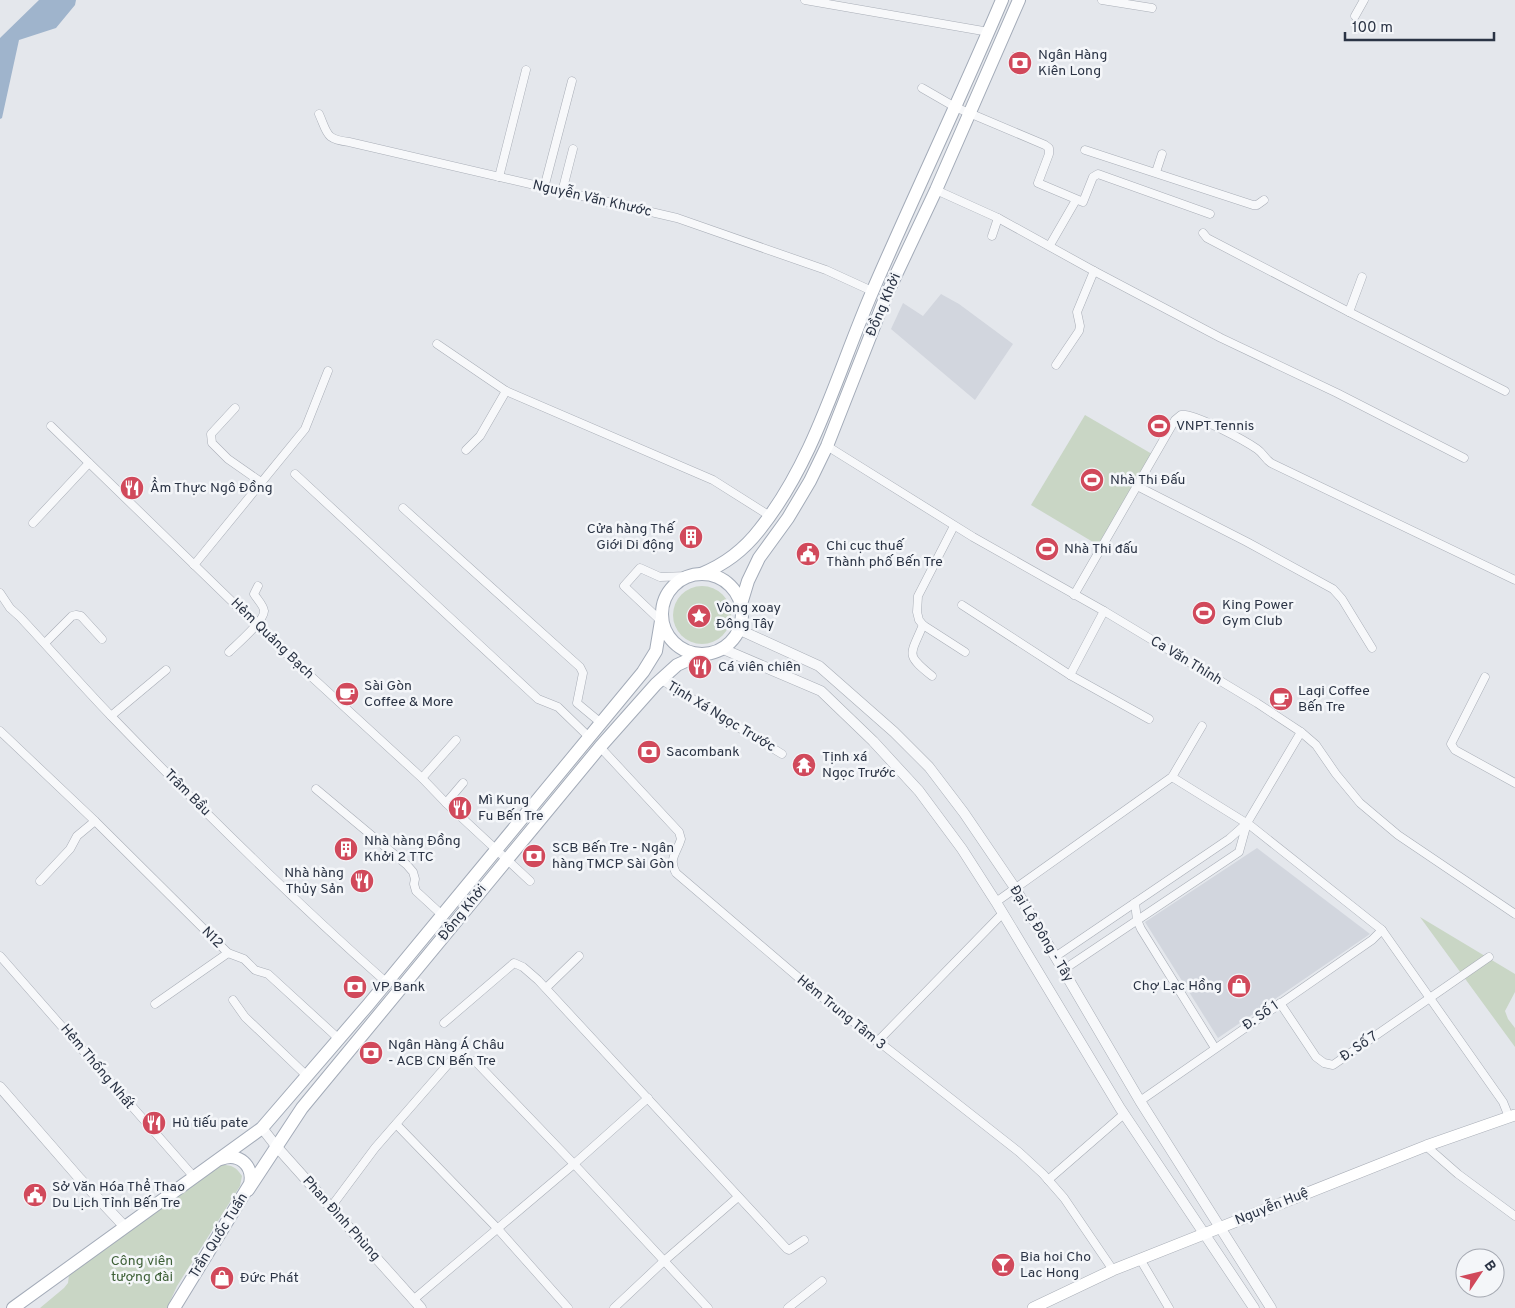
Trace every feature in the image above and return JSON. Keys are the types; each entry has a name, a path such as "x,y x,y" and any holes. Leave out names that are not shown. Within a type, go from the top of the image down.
{"main road":[{"name":"Đồng Khởi","path":"701,574 729,561 743,548 770,516 796,473 813,439 872,291 1002,0"},
{"name":"Đồng Khởi","path":"741,604 748,581 759,558 793,511 827,446 886,296 936,190 1019,0"},
{"path":"701,574 715,576 727,582 736,592 741,604 740,630 733,641 723,649 711,654 699,655 686,652 675,645 666,634 661,621 662,607 666,594 675,583 687,576 701,574"},
{"name":"Đồng Khởi","path":"13,1308 262,1128 339,1039 643,672 656,651 661,621"},
{"name":"Đồng Khởi","path":"248,1190 302,1108 600,747 660,680 678,665 699,655"},
{"path":"339,1039 352,1049"},
{"name":"Nguyễn Huệ","path":"1033,1308 1140,1259 1426,1146 1512,1116"},
{"name":"Trần Quốc Tuấn","path":"174,1308 248,1190 252,1179 249,1167 245,1162 233,1156 220,1159"}],"street":[{"path":"805,0 841,3 989,32"},
{"path":"1102,0 1152,8"},
{"path":"1355,16 1364,0"},
{"path":"498,177 526,70"},
{"path":"544,188 572,81"},
{"path":"922,88 955,107 1045,144 1049,148 1049,154 1038,183 1076,200 1083,202 1093,177 1098,174 1210,214"},
{"name":"Nguyễn Văn Khước","path":"319,114 328,135 335,140 677,218 826,270 872,291"},
{"path":"562,192 573,149"},
{"path":"1085,150 1253,205 1257,205 1264,200"},
{"path":"1156,172 1162,154"},
{"path":"936,190 998,218 1188,321 1337,393 1464,458"},
{"path":"1050,245 1076,200"},
{"path":"992,236 998,218"},
{"path":"1203,233 1207,238 1505,391"},
{"path":"1056,365 1079,331 1078,312 1094,271"},
{"path":"1349,312 1362,277"},
{"path":"437,344 506,391 714,480 770,516"},
{"path":"194,564 305,429 328,371"},
{"path":"466,450 480,436 506,391"},
{"path":"235,408 211,434 212,443 228,459 261,482"},
{"path":"1074,595 1175,420 1181,415 1189,415 1252,446 1274,464 1515,580"},
{"name":"Hẻm Quảng Bạch","path":"51,426 336,701 422,778 446,803 530,881"},
{"name":"Ca Văn Thỉnh","path":"827,446 954,526 1104,611 1257,703 1301,732 1316,745 1336,774 1360,803 1398,835 1515,914"},
{"path":"33,523 89,463"},
{"path":"295,474 538,699 558,707 590,738"},
{"path":"1137,486 1247,542 1333,589 1342,599 1372,648"},
{"path":"403,508 580,667 583,673 577,703 601,724"},
{"path":"954,526 918,596 917,612 922,625 965,652"},
{"path":"661,621 624,586 640,568 660,577 687,576"},
{"path":"229,652 264,614 264,610 254,594 258,586"},
{"name":"Trâm Bầu","path":"0,593 10,608 111,716 238,844 386,982"},
{"path":"962,605 1070,675 1149,719"},
{"path":"1070,675 1104,611"},
{"path":"45,644 72,616 76,615 81,616 102,639"},
{"path":"922,625 912,657 916,663 932,676"},
{"name":"Đại Lộ Đông - Tây","path":"740,630 819,666 894,732 935,775 964,813 1015,888 1140,1101 1271,1308"},
{"name":"Đại Lộ Đông - Tây","path":"723,649 821,691 873,740 919,792 962,848 1124,1114 1254,1308"},
{"path":"111,716 166,670"},
{"path":"1485,677 1451,744 1455,750 1515,784"},
{"name":"Tịnh Xá Ngọc Trước","path":"660,680 782,754"},
{"path":"996,902 1172,776 1202,726"},
{"name":"N12","path":"0,731 95,821 228,953 244,959 255,970 268,974 339,1039"},
{"path":"1063,970 1239,852 1247,824 1301,732"},
{"path":"422,778 456,740"},
{"name":"Hẻm Trung Tâm 3","path":"600,747 680,832 682,839 671,861 676,873 813,990 1019,1152 1064,1198 1113,1270"},
{"path":"1172,776 1247,824 1382,930 1512,1116"},
{"path":"446,803 463,783"},
{"path":"316,790 407,865 413,872 416,891 442,915"},
{"path":"40,881 70,849 77,836 95,821"},
{"path":"1055,957 1229,839 1247,824"},
{"path":"1135,903 1141,929 1215,1048"},
{"path":"877,1042 1003,913"},
{"name":"Đ. Số 1","path":"1140,1101 1372,940 1382,930"},
{"path":"155,1004 228,953"},
{"name":"Hẻm Thống Nhất","path":"0,956 194,1177"},
{"path":"546,988 579,956"},
{"path":"1430,998 1489,957"},
{"path":"444,1023 514,963 523,967 546,988 786,1250 804,1240"},
{"name":"Đ. Số 7","path":"1280,1003 1316,1057 1324,1063 1333,1065 1430,998"},
{"path":"232,1000 245,1017 307,1076"},
{"path":"331,1207 354,1175 396,1124 464,1047"},
{"path":"475,1061 708,1308"},
{"path":"0,1087 80,1179 125,1227"},
{"path":"413,1300 574,1164 648,1098"},
{"path":"1048,1180 1124,1114"},
{"path":"396,1124 497,1228 568,1308"},
{"name":"Phan Đình Phùng","path":"262,1128 421,1308"},
{"path":"1426,1146 1458,1174 1515,1216"},
{"path":"614,1308 664,1261 738,1197"},
{"path":"1140,1259 1170,1308"},
{"path":"788,1308 822,1281"}],"shaded area":[{"path":"941,294 959,304 1013,344 975,400 891,329 903,303 923,316"},
{"name":"Chợ Lạc Hồng","path":"1257,848 1370,934 1218,1038 1145,922"}],"green space":[{"name":"Nhà Thi Đấu","path":"1085,415 1152,454 1098,545 1031,505"},
{"path":"702,586 713,588 726,599 731,615 729,626 718,639 702,644 691,642 678,631 673,615 675,604 686,591"},
{"path":"1420,917 1515,974 1515,992 1505,1011 1515,1028 1515,1047"},
{"name":"Công viên tượng đài","path":"222,1165 231,1166 238,1170 242,1176 240,1186 177,1286 167,1308 40,1308 64,1288 68,1283 69,1275"}],"water":[{"path":"39,0 76,0 75,5 56,28 19,40 2,118 0,119 0,38"}],"place":[{"name":"Ngân Hàng Kiên Long","path":"1020,63"},
{"name":"VNPT Tennis","path":"1159,426"},
{"name":"Nhà Thi Đấu","path":"1092,480"},
{"name":"Ẩm Thực Ngô Đồng","path":"132,488"},
{"name":"Cửa hàng Thế Giới Di động","path":"691,537"},
{"name":"Nhà Thi đấu","path":"1047,549"},
{"name":"Chi cục thuế Thành phố Bến Tre","path":"808,554"},
{"name":"King Power Gym Club","path":"1204,613"},
{"name":"Vòng xoay Đông Tây","path":"699,616"},
{"name":"Cá viên chiên","path":"700,667"},
{"name":"Sài Gòn Coffee & More","path":"347,694"},
{"name":"Lagi Coffee Bến Tre","path":"1281,699"},
{"name":"Sacombank","path":"649,752"},
{"name":"Tịnh xá Ngọc Trước","path":"804,765"},
{"name":"Mì Kung Fu Bến Tre","path":"460,808"},
{"name":"Nhà hàng Đồng Khởi 2 TTC","path":"346,849"},
{"name":"SCB Bến Tre - Ngân hàng TMCP Sài Gòn","path":"534,856"},
{"name":"Nhà hàng Thủy Sản","path":"362,881"},
{"name":"Chợ Lạc Hồng","path":"1239,986"},
{"name":"VP Bank","path":"355,987"},
{"name":"Ngân Hàng Á Châu - ACB CN Bến Tre","path":"371,1053"},
{"name":"Hủ tiếu pate","path":"154,1123"},
{"name":"Sở Văn Hóa Thể Thao Du Lịch Tỉnh Bến Tre","path":"35,1195"},
{"name":"Bia hoi Cho Lac Hong","path":"1003,1265"},
{"name":"Đức Phát","path":"222,1278"}]}
